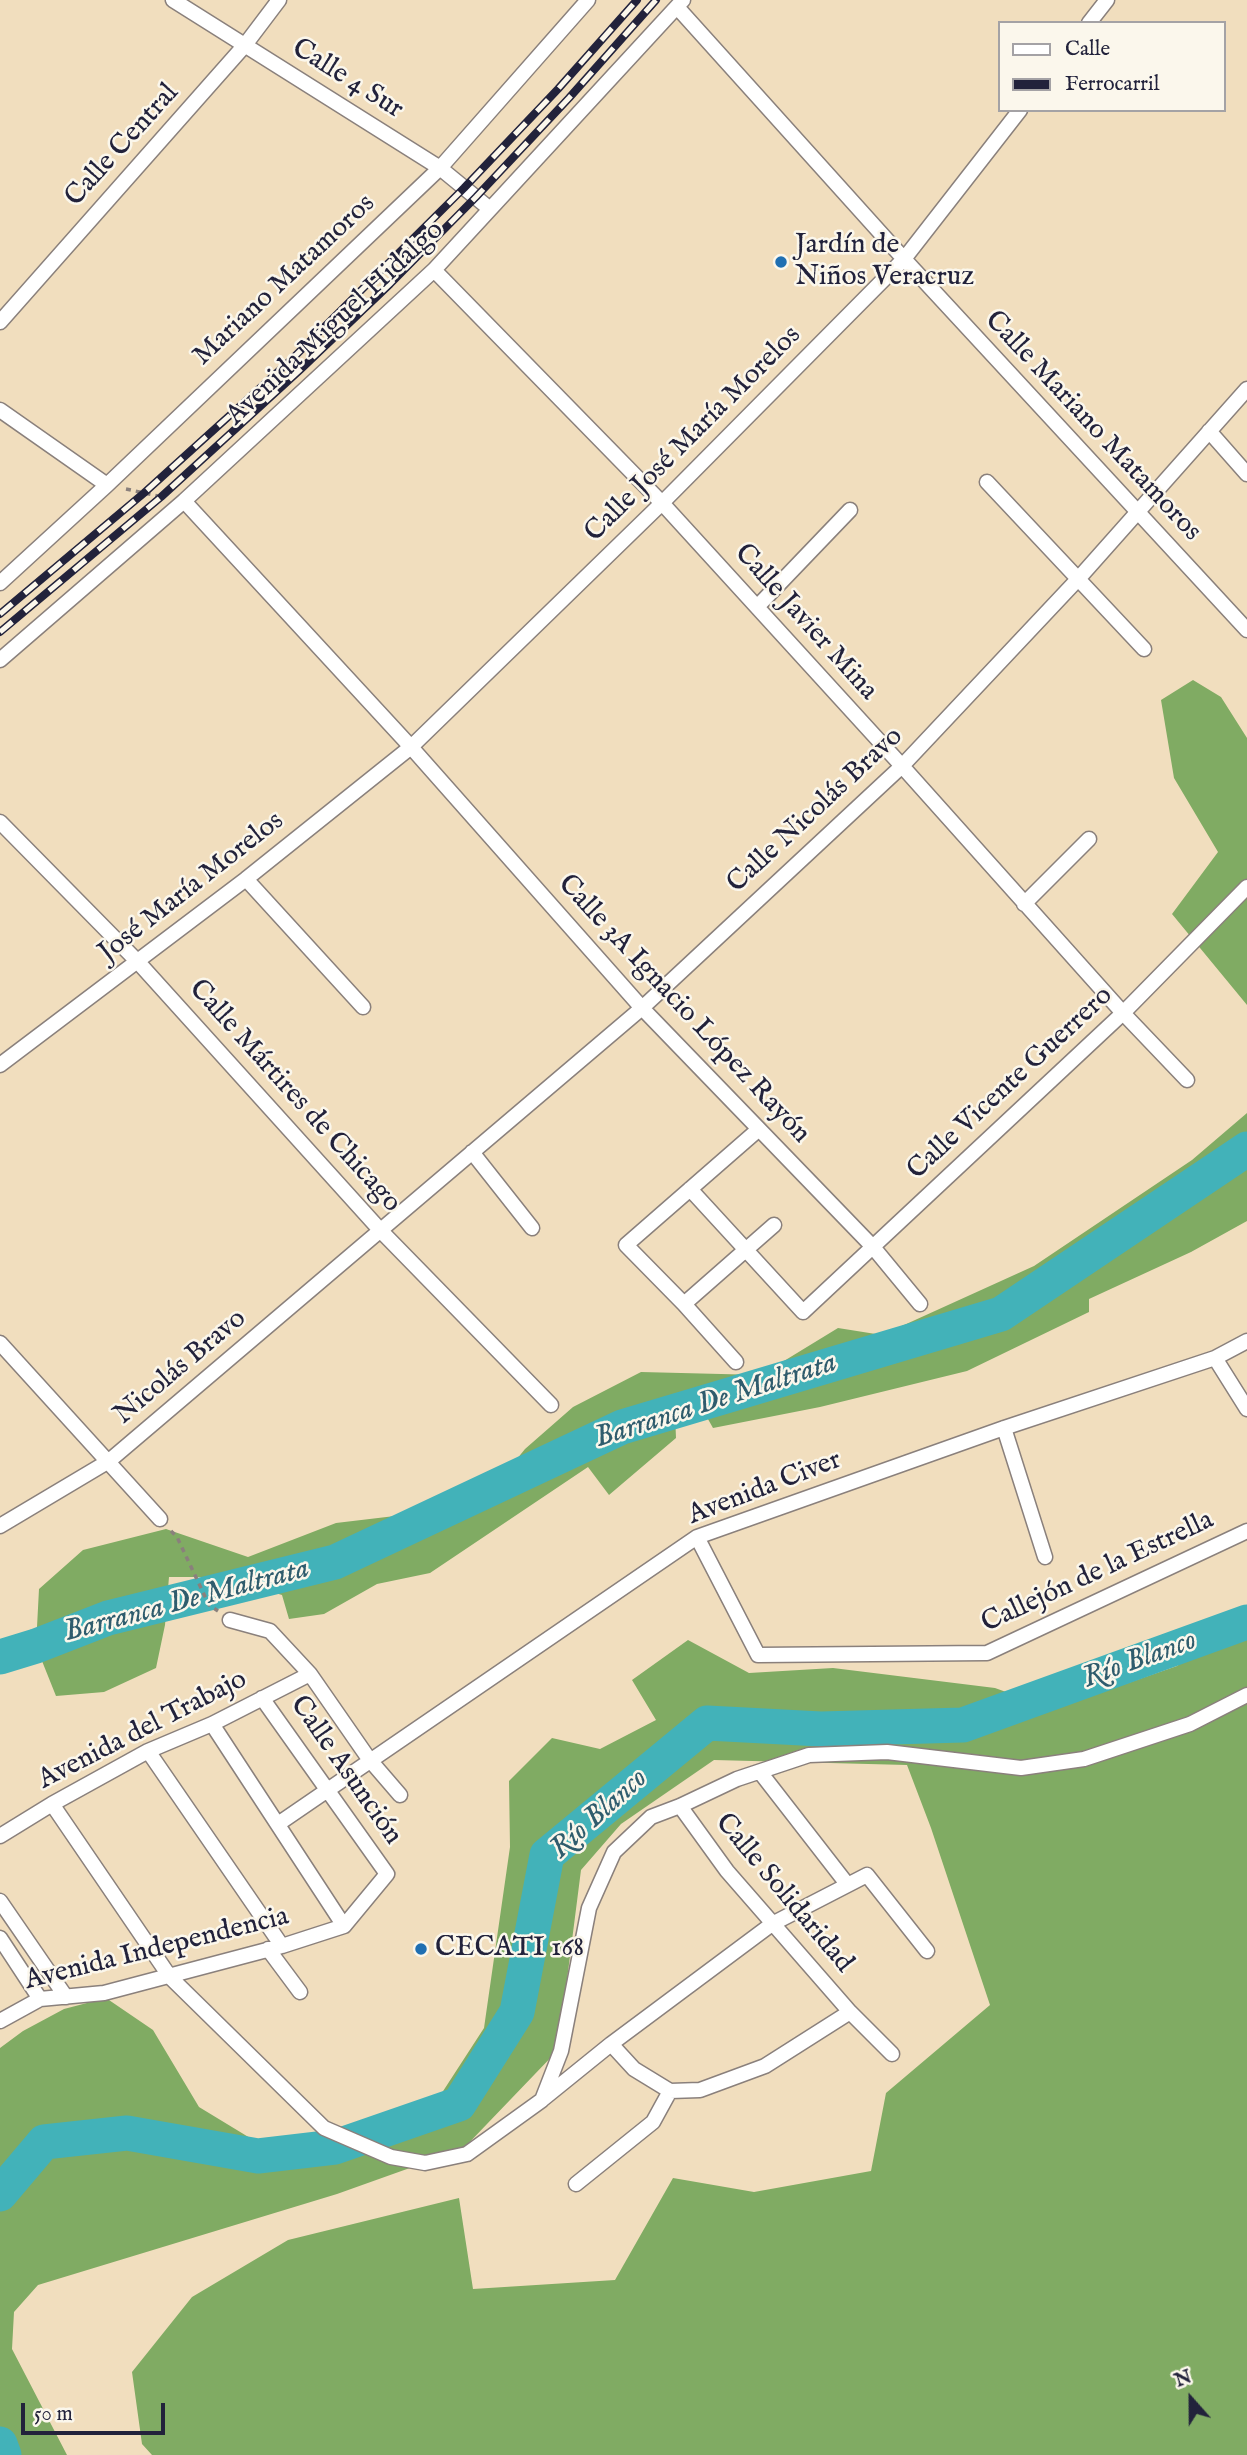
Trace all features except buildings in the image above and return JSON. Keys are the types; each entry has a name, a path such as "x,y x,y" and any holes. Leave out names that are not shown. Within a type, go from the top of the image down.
{"street":[{"name":"Calle 4 Sur","path":"173,0 440,168 490,209"},
{"name":"Calle Central","path":"0,322 245,45 279,0"},
{"name":"Mariano Matamoros","path":"0,583 107,485 440,168 588,0"},
{"path":"1091,21 1107,0"},
{"name":"Avenida Miguel Hidalgo","path":"0,660 184,501 434,270 680,4"},
{"name":"Calle Mariano Matamoros","path":"680,4 904,259 1247,630"},
{"name":"Calle José María Morelos","path":"411,747 662,503 904,259 1018,112"},
{"name":"Calle Javier Mina","path":"434,270 662,503 1123,1013 1187,1080"},
{"name":"Calle Nicolás Bravo","path":"381,1231 642,1008 902,766 1079,578 1247,388"},
{"path":"0,410 107,485"},
{"path":"1209,431 1247,474"},
{"path":"986,482 1144,649"},
{"name":"Calle 3A Ignacio López Rayón","path":"184,501 411,747 642,1008 873,1247 920,1304"},
{"path":"757,607 850,510"},
{"name":"José María Morelos","path":"0,1065 246,879 411,747"},
{"name":"Calle Mártires de Chicago","path":"0,822 138,962 381,1231 551,1405"},
{"path":"1024,904 1089,839"},
{"path":"246,879 363,1007"},
{"name":"Calle Vicente Guerrero","path":"747,1249 803,1312 1123,1013 1247,887"},
{"path":"736,1362 626,1245 758,1129"},
{"path":"472,1152 532,1228"},
{"path":"690,1188 747,1249"},
{"path":"684,1304 774,1225"},
{"name":"Nicolás Bravo","path":"0,1526 109,1461 381,1231"},
{"name":"Avenida Civer","path":"278,1824 696,1537 1004,1428 1215,1358 1247,1341"},
{"path":"0,1343 160,1519"},
{"path":"1215,1358 1247,1409"},
{"path":"1004,1428 1045,1557"},
{"name":"Callejón de la Estrella","path":"696,1537 758,1655 987,1653 1247,1531"},
{"path":"230,1620 270,1631 310,1674 369,1759 400,1795"},
{"name":"Avenida del Trabajo","path":"0,1836 148,1751 212,1724 310,1674"},
{"path":"542,2100 561,2051 589,1908 614,1852 651,1817 680,1807 737,1779 809,1755 887,1752 1021,1769 1084,1759 1190,1724 1247,1695"},
{"name":"Calle Asunción","path":"262,1698 387,1874 344,1926"},
{"path":"212,1724 344,1926"},
{"path":"148,1751 275,1947 300,1992"},
{"path":"760,1772 847,1884"},
{"path":"52,1804 170,1977 324,2128 391,2157 425,2163 467,2154 772,1924 867,1875 927,1951"},
{"name":"Calle Solidaridad","path":"680,1807 727,1871 772,1924 850,2012 892,2054"},
{"path":"0,1901 66,1997"},
{"name":"Avenida Independencia","path":"0,2021 40,1999 104,1993 170,1977 344,1926"},
{"path":"0,1938 40,1999"},
{"path":"611,2045 634,2069 670,2091 699,2090 765,2066 850,2012"},
{"path":"576,2184 653,2122 670,2091"}],"path":[{"path":"107,485 184,501"},
{"path":"177,1536 209,1605"}],"green space":[{"path":"1193,680 1221,697 1247,738 1247,1005 1172,914 1218,852 1174,778 1161,700"},
{"path":"1247,1113 1247,1221 1191,1252 1089,1299 1089,1312 967,1371 820,1407 713,1428 704,1412 675,1414 676,1438 609,1495 588,1467 430,1573 377,1584 324,1614 289,1619 282,1595 221,1577 169,1577 165,1625 156,1668 104,1692 56,1696 36,1646 39,1589 83,1550 166,1529 248,1557 336,1523 479,1506 525,1449 573,1407 641,1372 761,1375 838,1328 882,1335 1034,1266 1192,1160"},
{"path":"1247,1609 1247,2455 152,2455 142,2444 132,2372 192,2297 288,2240 459,2198 473,2289 615,2280 673,2178 754,2192 871,2171 886,2093 990,2005 907,1765 714,1760 621,1824 581,1870 558,2050 463,2149 337,2194 38,2285 14,2312 12,2349 67,2455 0,2455 0,2048 23,2031 64,2009 106,1998 153,2030 199,2107 255,2141 373,2136 436,2102 484,2028 510,1847 509,1781 552,1738 600,1749 656,1720 632,1680 688,1640 749,1673 833,1668 995,1688 1053,1709 1177,1666"}],"waterway":[{"name":"Barranca De Maltrata","path":"0,1657 108,1618 335,1562 622,1427 1001,1314 1247,1149"},
{"name":"Río Blanco","path":"0,2194 44,2142 127,2133 258,2156 335,2147 459,2104 517,2012 547,1855 707,1723 821,1729 963,1725 1247,1622"},
{"name":"Río Blanco","path":"0,2444 4,2455"}],"railway":[{"path":"0,614 144,493 291,360 464,188 558,89 637,0"},
{"path":"0,632 161,497 390,284 569,98 656,0"}],"place":[{"name":"Jardín de Niños Veracruz","path":"781,262"},
{"name":"CECATI 168","path":"421,1949"}]}
